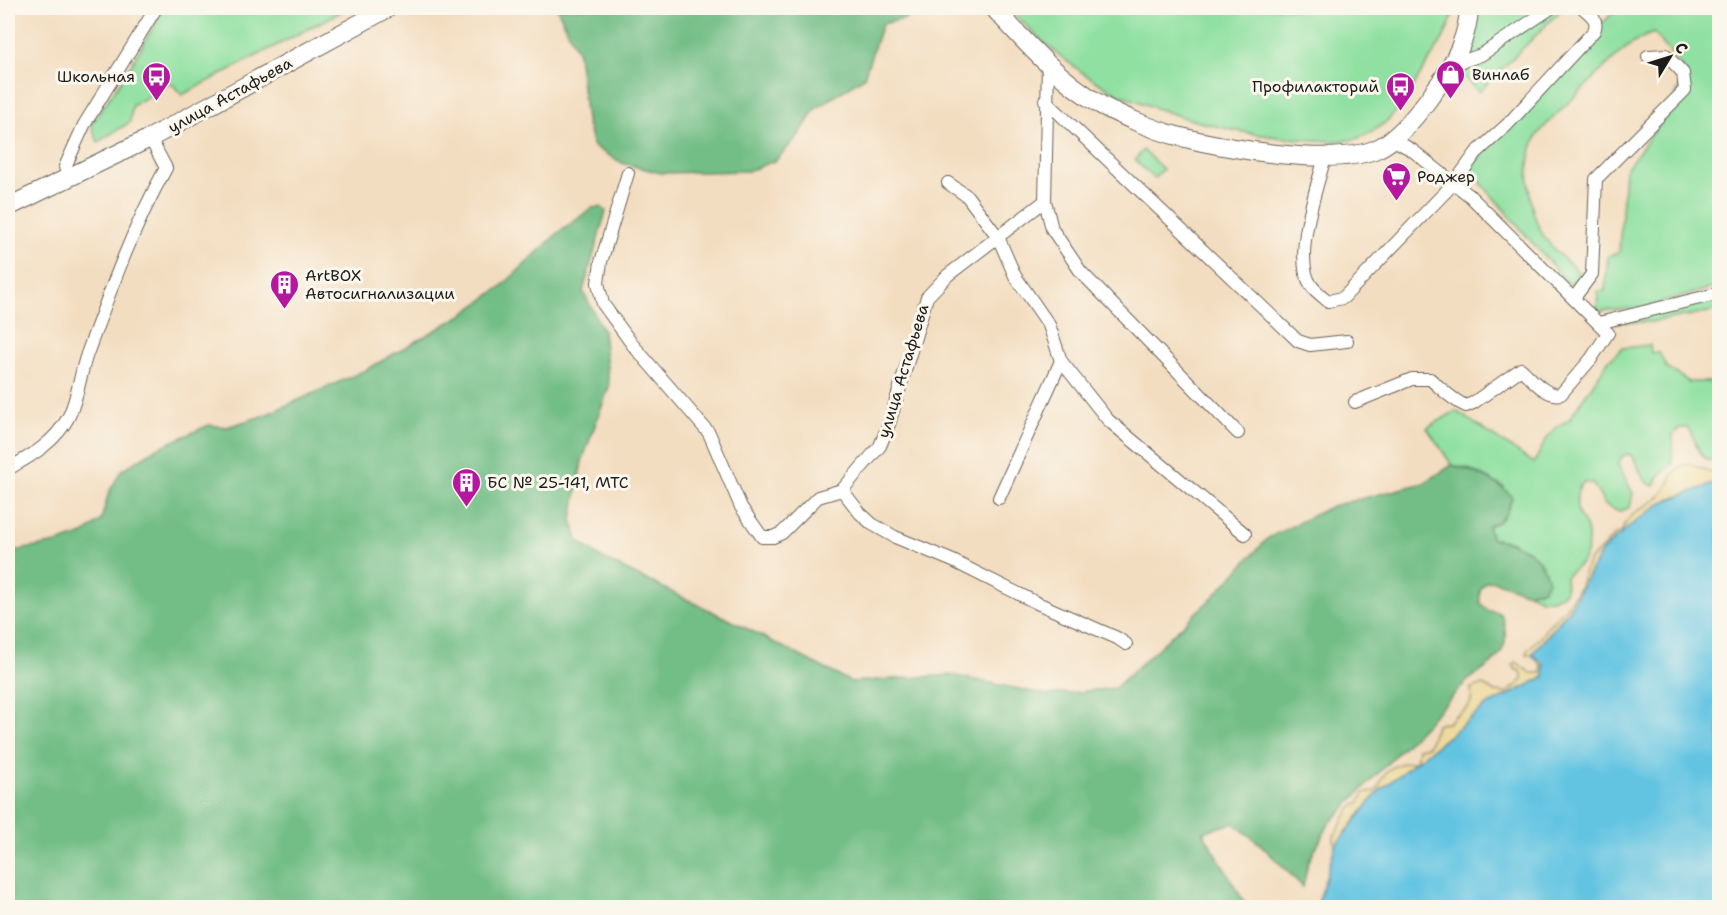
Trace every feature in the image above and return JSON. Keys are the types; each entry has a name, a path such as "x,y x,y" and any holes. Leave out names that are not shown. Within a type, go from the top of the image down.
{"main road":[{"name":"улица Астафьева","path":"8,207 150,138 388,8"},
{"path":"994,8 1048,65 1073,87 1103,106 1175,135 1221,146 1325,157 1365,153 1376,150 1392,139 1420,110 1452,65 1467,29 1469,8"}],"street":[{"path":"68,177 65,167 84,125 156,8"},
{"path":"1452,65 1481,55 1551,8"},
{"path":"1325,157 1303,240 1306,275 1311,285 1328,301 1342,298 1455,183 1476,153 1507,125 1594,31 1597,25 1595,20 1583,8"},
{"path":"1574,298 1592,274 1596,179 1684,90 1683,73 1666,55 1648,56"},
{"path":"1048,65 1045,201 1052,229 1081,272 1238,433"},
{"path":"1046,100 1298,341 1310,345 1347,341"},
{"path":"8,470 36,453 52,439 69,416 84,364 112,284 150,196 166,168 150,138"},
{"path":"1356,402 1412,379 1430,379 1447,392 1454,401 1466,406 1521,369 1548,393 1556,396 1561,394 1591,359 1608,333 1455,183 1412,150 1392,139"},
{"name":"улица Астафьева","path":"628,172 601,262 598,283 603,304 632,344 709,433 741,507 762,537 773,537 782,533 818,497 842,490 880,446 889,424 927,297 948,275 1045,201"},
{"path":"948,183 967,196 998,237 1015,276 1049,325 1060,361 1108,420 1245,534"},
{"path":"1599,323 1719,293"},
{"path":"999,498 1060,361"},
{"path":"842,490 872,524 895,537 953,561 1126,644"}],"green space":[{"path":"164,8 348,8 182,95 171,83 132,106 130,122 98,142 91,125 127,72"},
{"path":"557,8 909,8 908,18 882,24 864,77 815,109 799,135 776,160 749,171 661,173 622,163 593,146 586,120 578,53"},
{"path":"1009,8 1454,8 1441,42 1410,92 1390,118 1372,132 1361,137 1337,141 1268,136 1224,128 1182,117 1123,96 1093,80 1067,61"},
{"path":"1477,8 1563,8 1479,92 1464,76 1457,82 1449,75"},
{"path":"1619,8 1719,8 1719,286 1644,308 1597,311 1598,291 1605,291 1608,256 1619,253 1625,170 1668,113 1686,72 1654,33 1635,42 1610,62 1545,126 1536,138 1532,149 1529,187 1534,213 1543,235 1581,274 1569,285 1469,169 1601,24"},
{"path":"1143,150 1163,169 1154,179 1135,160"},
{"path":"600,207 606,211 583,291 603,331 609,387 582,461 572,519 578,541 603,559 851,682 951,675 1048,695 1115,688 1211,599 1268,538 1332,506 1424,483 1452,465 1477,473 1492,481 1512,497 1504,515 1488,526 1491,538 1520,546 1534,555 1540,562 1548,581 1543,589 1528,593 1494,581 1485,582 1480,590 1480,603 1489,611 1498,612 1502,617 1505,631 1503,649 1492,663 1468,680 1329,824 1308,863 1303,887 1260,844 1233,823 1203,832 1247,907 8,907 8,552 57,543 84,534 101,520 109,492 122,470 156,449 209,425 227,427 265,415 366,370 462,315 502,286 558,233 592,208"},
{"path":"1719,294 1719,310 1651,322 1615,322"},
{"path":"1650,345 1651,353 1659,352 1666,367 1689,382 1719,382 1719,459 1711,460 1701,455 1687,428 1679,428 1673,435 1672,465 1659,476 1655,486 1645,481 1636,462 1629,454 1621,459 1618,465 1633,493 1630,507 1619,512 1605,505 1593,484 1584,482 1579,488 1576,500 1578,513 1588,532 1585,557 1565,577 1566,590 1563,594 1552,599 1541,599 1528,593 1543,589 1512,542 1491,538 1488,526 1499,522 1504,487 1469,469 1452,465 1427,428 1456,411 1534,463 1551,432 1568,421 1609,360 1622,348"}],"sand":[{"path":"1690,464 1719,475 1719,482 1663,502 1621,534 1624,525 1633,514 1663,493 1678,468"},
{"path":"1617,533 1621,534 1602,551 1568,611 1533,653 1544,664 1544,677 1485,707 1416,762 1418,748 1428,746 1437,724 1448,723 1468,707 1471,688 1483,685 1495,692 1507,693 1523,680 1521,671 1516,670 1513,665 1516,662 1531,673 1541,673 1542,666 1533,656 1527,654 1527,650 1565,609 1579,588 1588,562"},
{"path":"1416,762 1379,791 1335,846 1334,836 1348,812 1359,803 1364,793 1378,789 1383,777 1391,768 1402,763"}],"water":[{"path":"1719,482 1719,907 1317,907 1335,846 1379,791 1485,707 1544,677 1544,664 1532,654 1568,611 1602,551 1631,525 1663,502"}],"place":[{"name":"Винлаб","path":"1451,100"},
{"name":"Школьная","path":"156,102"},
{"name":"Профилакторий","path":"1400,112"},
{"name":"Роджер","path":"1396,202"},
{"name":"ArtBOX Автосигнализации","path":"284,310"},
{"name":"БС № 25-141, МТС","path":"466,508"}]}
